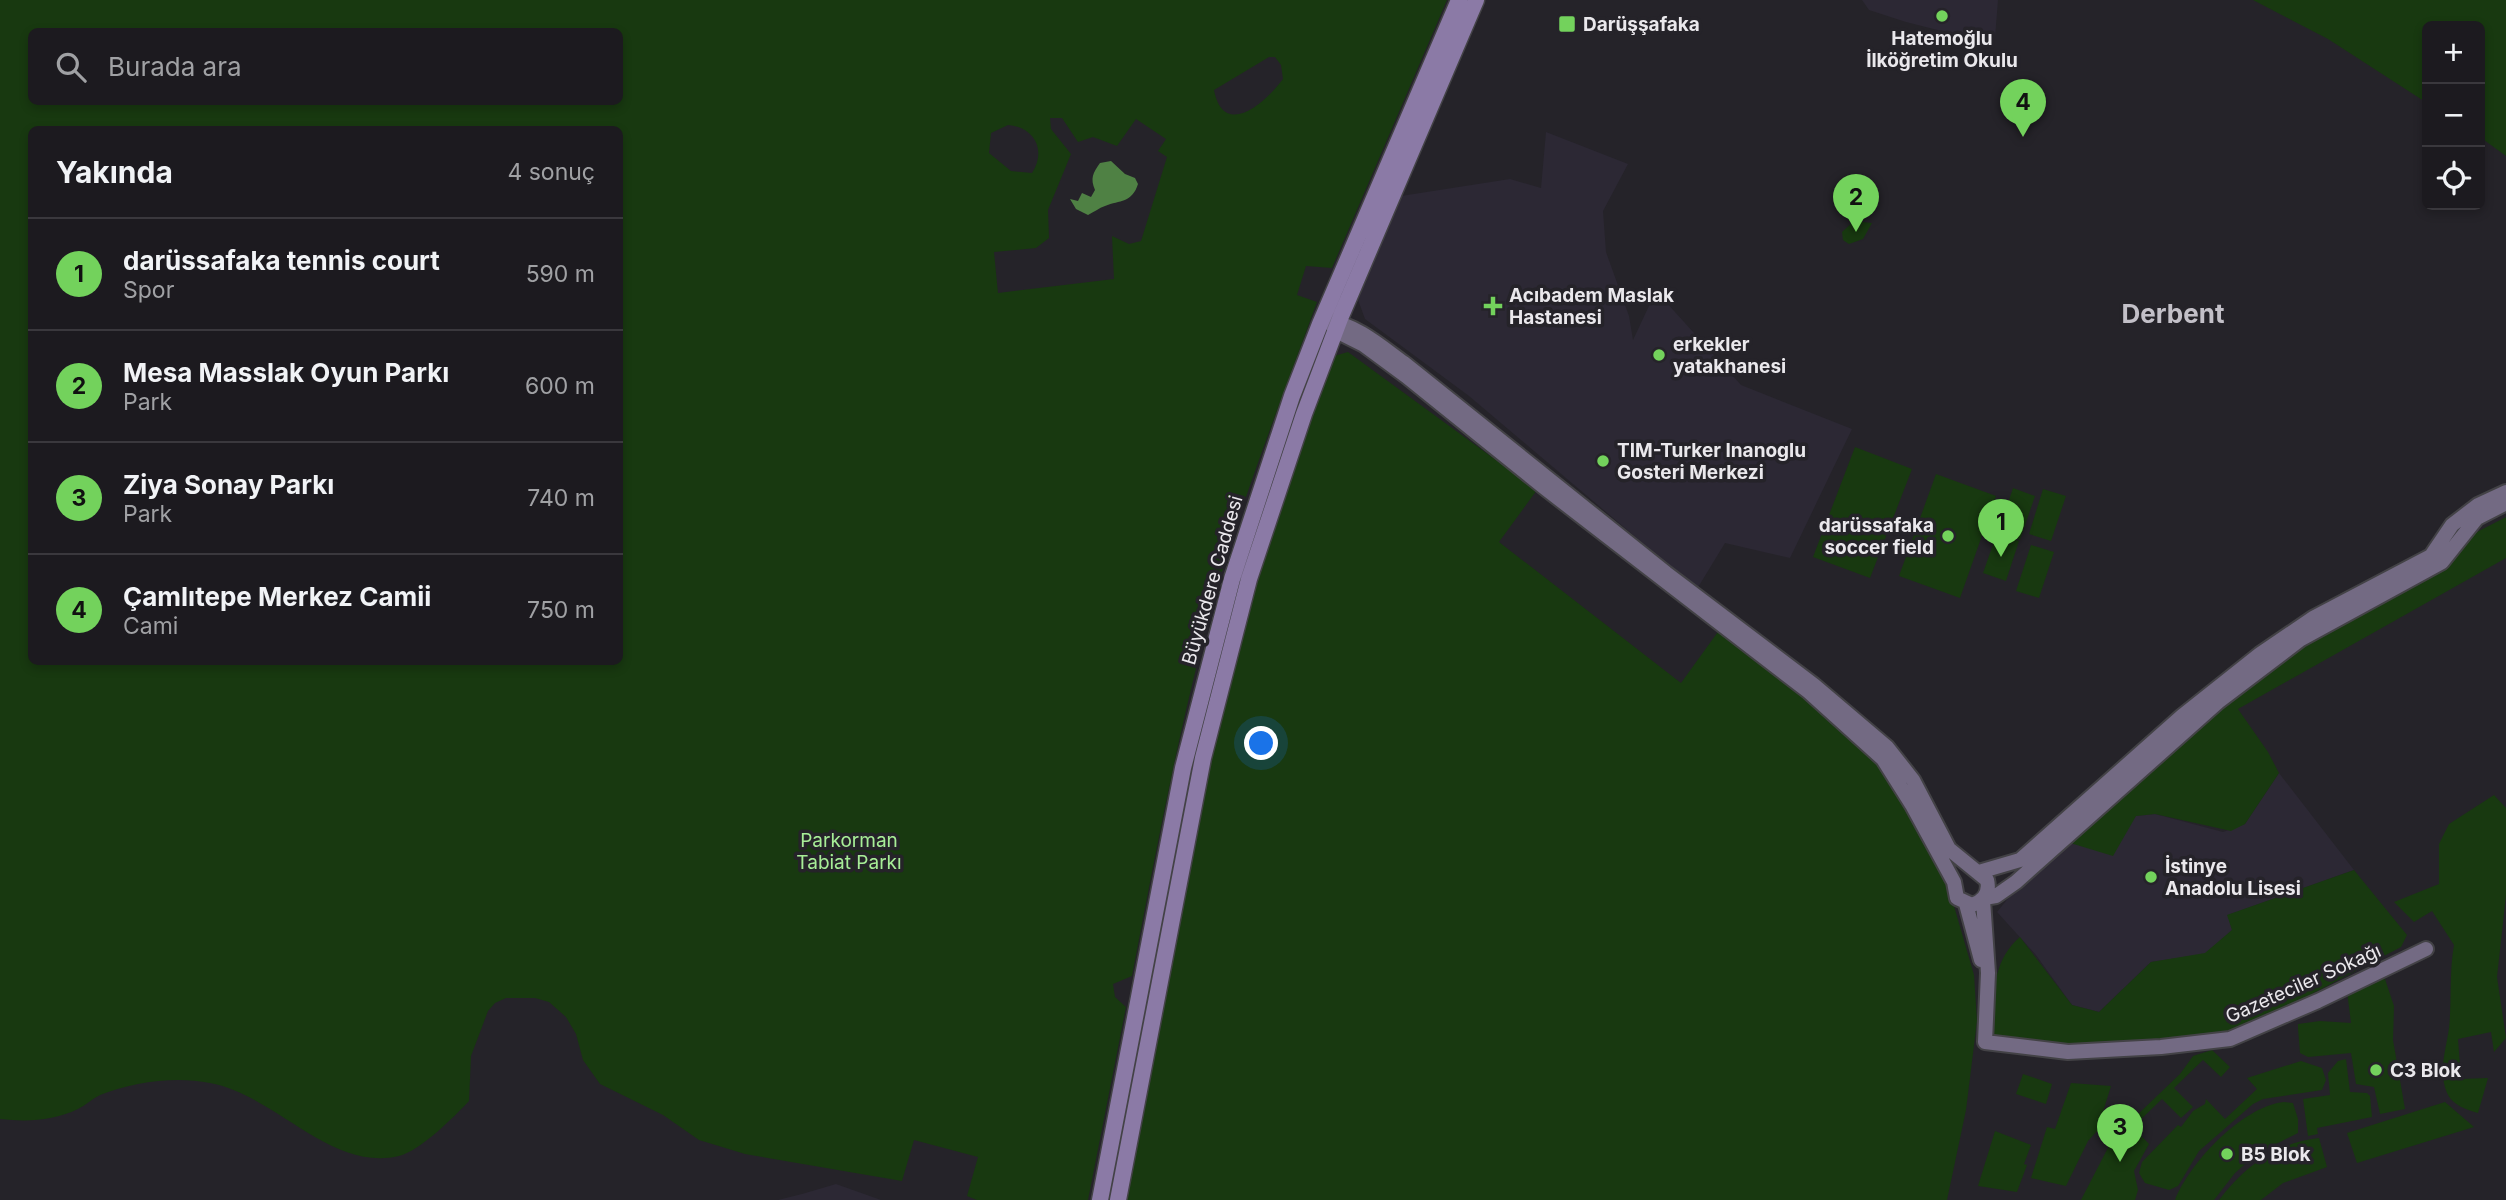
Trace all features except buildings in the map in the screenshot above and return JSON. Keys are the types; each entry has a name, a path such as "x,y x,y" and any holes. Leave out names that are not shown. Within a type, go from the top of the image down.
{"main road":[{"name":"Büyükdere Caddesi","path":"1118,1200 1203,758 1223,674 1273,502 1328,351 1343,269 1459,0"},
{"name":"Büyükdere Caddesi","path":"1100,1200 1183,768 1245,533 1331,325 1346,304 1476,0"},
{"path":"1346,304 1368,343"},
{"path":"1331,325 1368,343 1877,738 1901,763 1950,849 1977,871 1988,885 1983,899 1987,982"},
{"path":"1328,351 1368,343"},
{"path":"1954,882 1960,874 2020,860 2182,716 2260,654 2313,618 2431,556 2452,525 2478,505 2506,492"},
{"path":"1966,904 1996,895 2016,882 2218,702 2301,639 2442,562 2477,518 2506,503"},
{"path":"1787,669 1883,759 1912,804 1954,882 1957,898 1966,904 1987,982"},
{"name":"Gazeteciler Sokağı","path":"1987,982 1985,1042 2068,1052 2161,1047 2230,1039 2318,1001 2426,948"}],"shaded area":[{"name":"Hatemoğlu İlköğretim Okulu","path":"1862,0 1998,0 1995,38 1989,43 1906,22 1869,10"},
{"path":"1546,132 1628,164 1603,211 1606,252 1629,316 1633,340 1656,291 1741,385 1852,429 1790,558 1725,543 1697,589 1469,396 1365,319 1357,297 1401,196 1510,179 1541,188"},
{"path":"1111,161 1125,174 1135,178 1138,184 1132,195 1088,215 1076,209 1070,199 1078,201 1082,193 1091,197 1095,190 1093,176 1096,170 1100,163"},
{"path":"2279,773 2354,870 2228,915 2232,930 2205,954 2151,962 2099,1012 2072,1005 2036,955 1997,912 2019,885 2067,842 2136,816 2155,814 2223,832 2245,824"},
{"path":"836,1184 881,1200 778,1200 802,1194"}],"green space":[{"name":"Parkorman Tabiat Parkı","path":"0,0 1447,0 1332,268 1306,266 1297,295 1317,302 1251,482 1215,595 1176,758 1132,976 1113,984 1115,997 1126,1007 1088,1200 977,1200 967,1196 978,1157 914,1140 902,1181 745,1154 699,1140 663,1115 600,1084 583,1060 576,1034 566,1017 549,1002 535,998 506,998 495,1003 488,1011 471,1056 469,1101 426,1141 399,1156 374,1158 350,1153 326,1143 234,1090 197,1081 169,1080 126,1087 100,1095 69,1113 30,1120 0,1119","holes":["1269,57 1275,57 1281,65 1283,79 1256,106 1236,115 1227,113 1219,105 1214,90","1050,118 1062,118 1078,142 1093,137 1117,146 1136,119 1166,139 1158,151 1167,157 1141,241 1129,244 1112,236 1114,279 998,293 994,252 1036,248 1049,238 1048,210 1071,154 1051,129","1008,125 1025,130 1035,141 1038,156 1032,173 1011,171 989,153 991,133"]},
{"path":"2253,0 2506,0 2506,156 2485,141 2485,21 2422,21 2422,100 2328,39"},
{"path":"1854,221 1872,223 1863,239 1849,244 1843,240 1842,232"},
{"path":"1348,352 1537,490 1499,542 1681,683 1720,629 1883,759 1945,875 1974,975 1977,1021 1966,1110 1947,1200 1126,1200 1198,815 1242,629 1322,387 1334,356"},
{"path":"1855,447 1912,469 1870,578 1813,557"},
{"name":"darüssafaka soccer field","path":"1936,474 1996,496 1960,598 1899,576"},
{"path":"2013,488 2035,496 2020,540 1998,533"},
{"path":"2043,489 2066,496 2051,541 2029,534"},
{"path":"2506,517 2506,558 2238,709 2279,773 2245,824 2231,831 2155,814 2136,816 2113,856 2067,842 2130,779 2301,645 2369,605 2451,563 2477,532"},
{"path":"1997,533 2019,541 2006,581 1983,573"},
{"path":"2031,545 2054,552 2039,598 2016,591"},
{"path":"2494,795 2506,808 2506,895 2497,977 2506,1038 2494,1052 2491,1032 2458,1039 2461,1079 2488,1078 2478,1113 2452,1101 2444,1085 2454,945 2432,911 2414,922 2394,902 2439,884 2439,844 2449,824"},
{"path":"2354,870 2407,935 2401,947 2291,1005 2224,1033 2160,1043 2075,1048 1992,1040 1998,971 2010,947 2020,937 2072,1005 2099,1012 2151,962 2205,953 2232,930 2227,915"},
{"path":"2383,973 2394,1006 2393,1040 2405,1109 2380,1114 2374,1087 2356,1084 2351,1053 2308,1057 2300,1053 2298,1024 2320,1021 2351,1023 2347,991"},
{"path":"2212,1050 2230,1067 2221,1077 2203,1060 2174,1088 2193,1107 2181,1118 2162,1099 2133,1127 2149,1144 2134,1171 2138,1190 2135,1200 2081,1200 2113,1138 2180,1074 2193,1056"},
{"path":"2346,1059 2350,1092 2367,1093 2370,1096 2372,1117 2317,1128 2318,1134 2308,1136 2303,1099 2330,1095 2328,1073 2338,1061"},
{"path":"2301,1061 2322,1068 2326,1080 2322,1090 2263,1099 2253,1104 2199,1151 2178,1186 2169,1190 2145,1183 2139,1173 2142,1162 2178,1125 2181,1127 2193,1111 2205,1104 2206,1099 2225,1119 2257,1089 2247,1078"},
{"path":"2023,1074 2052,1084 2046,1104 2016,1094"},
{"path":"2071,1083 2111,1086 2097,1131 2088,1141 2066,1186 2031,1178 2047,1127 2055,1129"},
{"path":"2284,1102 2293,1103 2298,1119 2298,1133 2258,1153 2235,1173 2214,1200 2175,1200 2193,1169 2220,1138 2252,1114"},
{"path":"2445,1102 2474,1127 2357,1163 2347,1133"},
{"path":"1995,1131 2031,1145 2017,1192 1978,1186"},
{"path":"2319,1138 2327,1167 2283,1183 2261,1200 2219,1200 2239,1177 2262,1158 2288,1145"}],"place":[{"name":"Hatemoğlu İlköğretim Okulu","path":"1942,16"},
{"name":"Darüşşafaka","path":"1567,24"},
{"name":"Çamlıtepe Merkez Camii","path":"2023,137"},
{"name":"Mesa Masslak Oyun Parkı","path":"1856,232"},
{"name":"Acıbadem Maslak Hastanesi","path":"1493,306"},
{"name":"erkekler yatakhanesi","path":"1659,355"},
{"name":"TIM-Turker Inanoglu Gosteri Merkezi","path":"1603,461"},
{"name":"darüssafaka soccer field","path":"1948,536"},
{"name":"darüssafaka tennis court","path":"2001,557"},
{"name":"İstinye Anadolu Lisesi","path":"2151,877"},
{"name":"C3 Blok","path":"2376,1070"},
{"name":"B5 Blok","path":"2227,1154"},
{"name":"Ziya Sonay Parkı","path":"2120,1162"}],"district":[{"name":"Derbent","path":"2173,314"}]}
